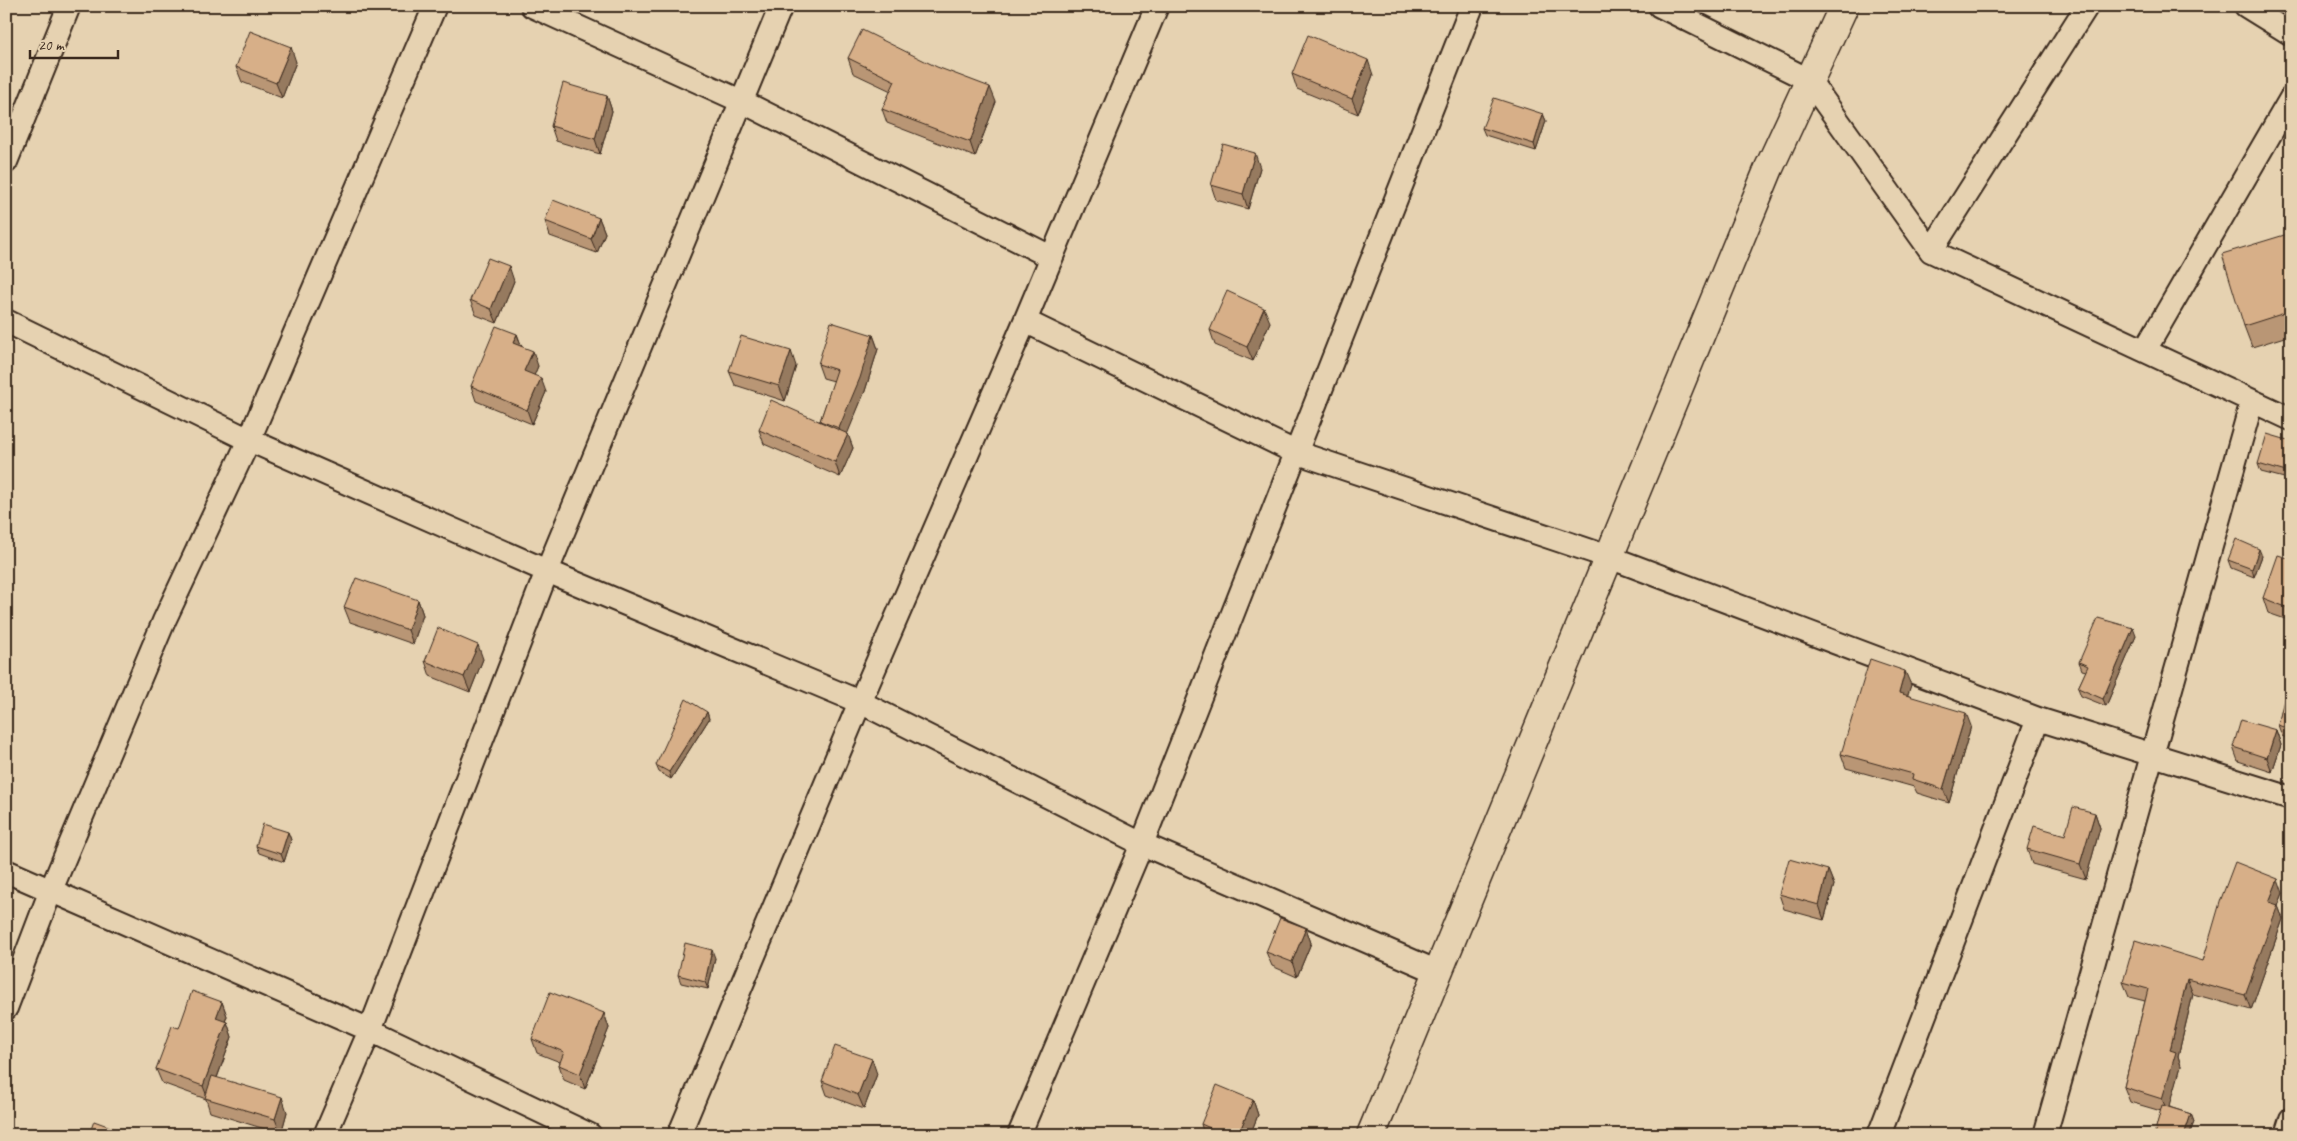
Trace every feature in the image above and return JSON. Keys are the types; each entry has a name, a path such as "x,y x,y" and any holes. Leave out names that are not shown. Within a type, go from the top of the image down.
{"street":[{"path":"6,162 69,6"},
{"path":"6,1008 52,890 164,622 248,440 435,6"},
{"path":"532,6 743,102 1051,257"},
{"path":"325,1135 370,1030 547,571 743,102 781,6"},
{"path":"679,1135 860,702 1025,322 1157,6"},
{"path":"1019,1135 1142,844 1472,6"},
{"path":"1660,6 1809,80 1931,251 2291,419"},
{"path":"1371,1135 1769,168 1844,6"},
{"path":"1931,251 2087,6"},
{"path":"2246,6 2291,34"},
{"path":"2145,350 2291,98"},
{"path":"6,321 248,440 547,571 860,702 1142,844 1438,972"},
{"path":"1025,322 1295,452 1609,557 2038,719 2291,798"},
{"path":"2045,1135 2252,400"},
{"path":"1879,1135 2038,719"},
{"path":"6,871 370,1030 590,1135"},
{"path":"2286,1135 2291,1119"}],"building":[{"path":"862,30 937,67 990,87 970,142 882,109 895,81 848,58"},
{"path":"250,31 291,47 276,83 236,67"},
{"path":"1308,35 1368,60 1352,99 1292,74"},
{"path":"563,83 607,96 595,139 551,126"},
{"path":"1494,98 1543,114 1534,144 1482,128"},
{"path":"1223,144 1255,153 1243,194 1211,185"},
{"path":"553,200 599,218 591,239 545,221"},
{"path":"2291,233 2291,311 2244,326 2222,254"},
{"path":"488,258 509,266 491,309 470,300"},
{"path":"1227,291 1264,308 1247,347 1210,330"},
{"path":"831,322 873,335 860,378 839,428 820,421 837,370 818,364"},
{"path":"496,326 517,334 513,343 533,351 524,371 541,378 527,410 471,386"},
{"path":"741,336 791,351 779,386 729,371"},
{"path":"771,400 848,434 835,462 759,430"},
{"path":"2267,434 2291,441 2291,454 2286,472 2258,464"},
{"path":"2236,539 2259,549 2252,569 2228,560"},
{"path":"2278,555 2291,559 2291,609 2263,598"},
{"path":"356,578 418,600 408,630 344,607"},
{"path":"2098,618 2133,628 2103,699 2078,688 2088,666 2079,662"},
{"path":"438,628 478,645 464,677 425,661"},
{"path":"1870,659 1905,671 1899,693 1966,713 1943,789 1912,779 1913,774 1841,754"},
{"path":"2291,674 2291,730 2278,725"},
{"path":"686,699 707,712 669,772 656,765"},
{"path":"2241,720 2276,730 2267,758 2233,747"},
{"path":"2073,807 2095,813 2080,864 2027,849 2034,826 2065,835"},
{"path":"263,824 288,832 281,854 256,846"},
{"path":"1789,859 1828,870 1819,905 1779,894"},
{"path":"2235,862 2278,879 2269,902 2278,905 2245,995 2187,979 2170,1050 2176,1052 2162,1099 2124,1087 2148,989 2123,982 2135,940 2203,961 2221,899"},
{"path":"1280,918 1306,928 1292,962 1266,952"},
{"path":"685,943 712,950 705,982 678,975"},
{"path":"192,991 222,1002 216,1018 227,1022 203,1086 156,1069 172,1026 179,1028"},
{"path":"550,992 604,1013 580,1074 559,1065 564,1052 532,1039"},
{"path":"835,1046 872,1059 858,1095 822,1081"},
{"path":"212,1076 282,1097 275,1119 205,1098"},
{"path":"1217,1085 1253,1100 1238,1135 1226,1135 1201,1124"},
{"path":"2162,1105 2191,1114 2184,1135 2154,1135"},
{"path":"94,1121 127,1133 126,1135 89,1135"}]}
